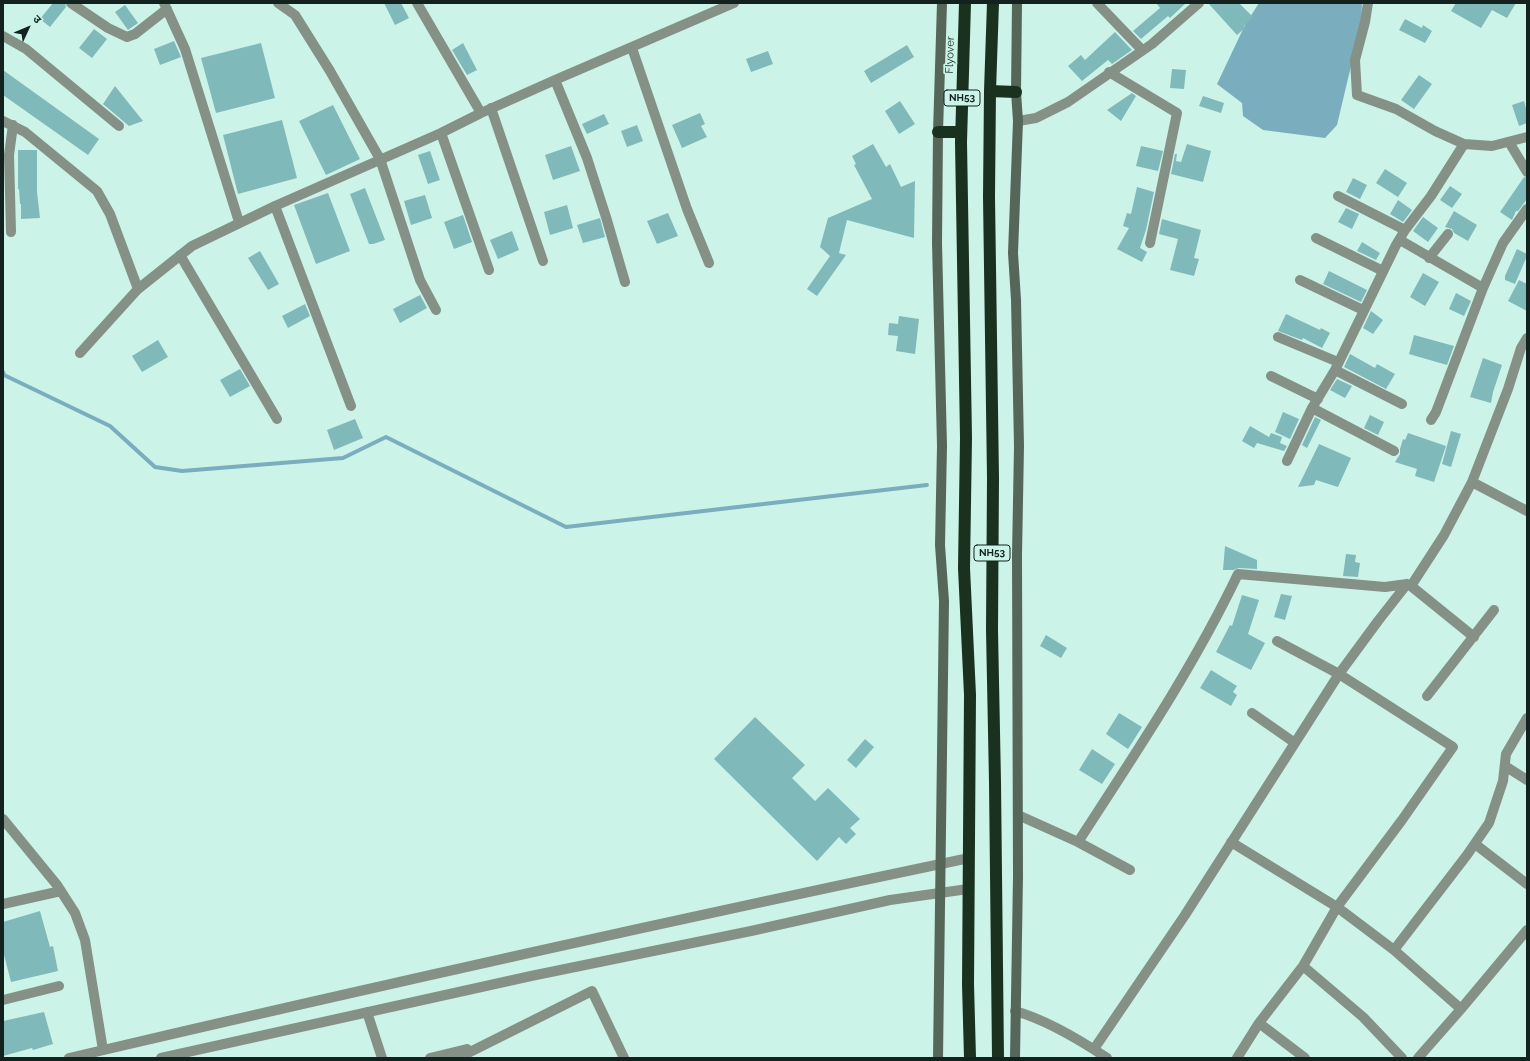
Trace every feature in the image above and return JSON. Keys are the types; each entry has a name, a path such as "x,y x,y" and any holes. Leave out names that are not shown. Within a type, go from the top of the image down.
{"highway":[{"name":"Flyover","path":"961,132 965,3"},
{"name":"NH53","path":"993,3 989,197 993,478 992,630 996,782 998,1058"},
{"path":"990,91 1016,92"},
{"path":"938,132 961,132"},
{"name":"NH53","path":"961,132 966,438 964,568 970,695 968,889 970,1058"}],"street":[{"path":"71,3 108,28 127,37 135,34 166,6 185,49 239,222"},
{"path":"278,3 295,15 330,71 380,159 420,280 436,310"},
{"path":"417,3 481,113"},
{"path":"80,354 138,289 192,246 239,222 380,159 441,134 491,108 734,3"},
{"path":"938,1058 944,601 940,545 942,446 937,243 938,132 942,3"},
{"path":"1015,1058 1018,815 1017,555 1019,446 1016,300 1013,253 1018,121 1016,92 1017,3"},
{"path":"1097,3 1142,50"},
{"path":"1018,121 1036,118 1068,102 1152,44 1199,3"},
{"path":"1368,3 1365,22 1355,60 1357,95 1396,109 1435,131 1464,144 1492,146 1527,137"},
{"path":"3,36 26,49 119,126"},
{"path":"632,48 687,209 709,263"},
{"path":"1110,72 1177,113 1150,243"},
{"path":"556,80 587,158 625,282"},
{"path":"491,108 543,261"},
{"path":"3,121 25,132 97,191 110,214 138,289"},
{"path":"12,232 9,155 13,125"},
{"path":"441,134 489,270"},
{"path":"1509,142 1527,172"},
{"path":"1286,461 1405,230 1431,196 1464,144"},
{"path":"1338,196 1405,230"},
{"path":"275,206 351,406"},
{"path":"1431,420 1436,412 1483,288 1504,243 1527,209"},
{"path":"1429,258 1448,234"},
{"path":"1316,238 1383,271"},
{"path":"1400,240 1483,288"},
{"path":"180,255 277,419"},
{"path":"1300,280 1363,310"},
{"path":"1278,337 1336,366 1402,404"},
{"path":"1094,1049 1184,915 1339,674 1409,585 1444,535 1472,482 1508,389 1521,348 1527,338"},
{"path":"1271,376 1318,398"},
{"path":"1312,408 1394,451"},
{"path":"1472,482 1527,511"},
{"path":"1078,842 1171,697 1217,617 1238,574 1385,588 1409,585 1474,637"},
{"path":"1427,696 1494,610"},
{"path":"1236,1058 1259,1023 1303,966 1337,907 1402,820 1453,747 1339,674 1277,641"},
{"path":"1252,713 1295,743"},
{"path":"1394,950 1475,844 1488,823 1503,781 1506,754 1527,718"},
{"path":"1505,766 1527,780"},
{"path":"1018,815 1078,842 1130,870"},
{"path":"3,819 61,891 75,913 85,940 99,1053"},
{"path":"1231,842 1337,907 1394,950 1461,1009"},
{"path":"1475,844 1527,884"},
{"path":"69,1058 99,1053 291,1006 969,858"},
{"path":"161,1058 531,976 751,931 890,900 968,889"},
{"path":"3,904 61,891"},
{"path":"1418,1058 1527,930"},
{"path":"1303,966 1363,1017 1402,1058"},
{"path":"3,1000 59,986"},
{"path":"458,1058 592,991 624,1058"},
{"path":"1016,1011 1028,1014 1083,1041 1107,1058"},
{"path":"367,1012 382,1058"},
{"path":"1259,1023 1305,1058"},
{"path":"430,1058 484,1045"}],"water":[{"path":"1259,3 1362,3 1361,24 1337,125 1325,138 1263,130 1243,116 1242,103 1217,84 1245,25"}],"building":[{"path":"53,3 65,3 66,7 50,27 40,19"},
{"path":"384,3 401,3 409,18 395,25"},
{"path":"1156,3 1186,3 1170,18 1168,16 1141,39 1133,31 1160,8"},
{"path":"1208,3 1239,3 1253,17 1244,26 1245,28 1237,35"},
{"path":"1456,3 1516,3 1507,18 1492,10 1481,28 1451,11"},
{"path":"125,5 138,23 128,30 115,12"},
{"path":"1405,19 1422,28 1423,25 1432,31 1425,43 1399,30"},
{"path":"94,29 107,39 92,58 79,48"},
{"path":"1115,32 1132,50 1112,64 1108,60 1082,81 1068,66 1081,55 1085,60"},
{"path":"174,41 181,57 160,65 154,49"},
{"path":"261,43 275,98 216,113 201,58"},
{"path":"463,43 477,70 467,75 452,50"},
{"path":"907,45 914,57 871,83 864,71"},
{"path":"768,51 773,64 751,72 746,59"},
{"path":"1172,69 1186,70 1184,89 1170,88"},
{"path":"3,70 99,139 88,155 3,95"},
{"path":"1419,75 1432,84 1414,109 1401,100"},
{"path":"115,86 143,121 129,126 103,104"},
{"path":"1132,93 1136,96 1121,121 1107,110"},
{"path":"1203,96 1224,103 1221,113 1199,106"},
{"path":"900,101 915,124 899,134 885,111"},
{"path":"1524,101 1527,112 1527,123 1519,126 1512,105"},
{"path":"333,105 360,159 326,175 299,121"},
{"path":"700,113 705,124 701,126 707,137 682,148 672,125"},
{"path":"604,114 609,124 587,134 582,124"},
{"path":"282,120 297,178 238,194 223,135"},
{"path":"637,125 643,141 627,147 621,131"},
{"path":"873,144 886,167 890,164 901,187 915,181 914,238 847,220 839,253 846,255 817,296 807,289 830,256 820,247 828,218 872,199 854,165 856,164 852,156"},
{"path":"1187,144 1211,151 1203,182 1171,174 1175,154 1177,154 1176,161 1181,162"},
{"path":"571,146 580,171 553,180 545,155"},
{"path":"1141,146 1163,151 1158,171 1136,166"},
{"path":"18,150 37,150 37,192 40,218 21,219 21,204 18,189"},
{"path":"430,151 440,180 428,184 418,155"},
{"path":"1385,169 1407,183 1398,197 1376,183"},
{"path":"1524,177 1527,178 1527,199 1518,211 1516,211 1512,220 1500,212"},
{"path":"1353,178 1367,185 1360,199 1346,192"},
{"path":"1450,186 1462,194 1452,208 1440,200"},
{"path":"1137,187 1154,192 1146,230 1140,248 1147,252 1142,262 1117,249 1129,228 1123,226 1127,213 1131,214"},
{"path":"365,188 385,240 373,244 369,244 350,194"},
{"path":"328,193 350,251 316,264 294,205"},
{"path":"425,195 432,218 411,225 404,201"},
{"path":"1398,200 1412,210 1403,222 1390,214"},
{"path":"567,205 573,228 550,235 544,212"},
{"path":"1346,208 1359,214 1352,229 1338,222"},
{"path":"1454,211 1477,225 1468,241 1454,233 1452,229 1445,227"},
{"path":"668,213 678,236 657,244 647,221"},
{"path":"463,215 472,242 454,249 444,222"},
{"path":"1423,217 1438,228 1428,242 1413,231"},
{"path":"600,218 605,237 583,243 577,225"},
{"path":"1162,219 1201,230 1194,258 1199,259 1194,276 1170,270 1178,239 1159,234"},
{"path":"512,231 519,250 498,259 490,240"},
{"path":"1362,242 1380,253 1376,260 1357,251"},
{"path":"1517,249 1527,254 1527,256 1515,284 1505,280 1505,276"},
{"path":"260,251 279,284 268,290 248,258"},
{"path":"1329,271 1367,290 1361,302 1323,284"},
{"path":"1423,273 1439,282 1425,306 1410,297"},
{"path":"1519,280 1527,284 1527,311 1508,301"},
{"path":"1456,293 1471,301 1464,316 1449,309"},
{"path":"420,295 427,308 400,323 393,309"},
{"path":"305,304 310,316 288,328 282,316"},
{"path":"1371,311 1383,320 1373,334 1363,328"},
{"path":"1286,314 1320,330 1321,328 1330,333 1322,348 1303,338 1302,340 1278,331"},
{"path":"899,316 919,319 915,354 896,351 898,336 888,335 889,323 898,324"},
{"path":"1414,335 1454,346 1447,365 1409,354"},
{"path":"158,340 168,357 142,372 132,356"},
{"path":"1350,354 1375,368 1377,364 1395,374 1386,389 1344,367"},
{"path":"1483,358 1502,365 1491,403 1470,397"},
{"path":"240,369 250,386 230,397 220,380"},
{"path":"1337,379 1352,386 1345,398 1330,390"},
{"path":"1283,412 1299,419 1290,439 1275,432"},
{"path":"1370,415 1384,422 1378,435 1364,428"},
{"path":"1315,417 1321,420 1307,448 1302,445"},
{"path":"355,419 363,438 334,450 327,430"},
{"path":"1250,426 1269,437 1271,433 1282,437 1280,443 1287,446 1284,451 1257,443 1254,448 1242,441"},
{"path":"1451,431 1461,434 1451,467 1442,464"},
{"path":"1408,433 1446,446 1434,482 1415,476 1417,469 1395,462 1400,454 1403,439 1405,440"},
{"path":"1319,444 1351,458 1338,487 1316,480 1314,485 1298,487"},
{"path":"1225,546 1257,560 1257,569 1239,568 1233,570 1223,570"},
{"path":"1346,554 1356,555 1355,562 1360,563 1358,577 1343,576"},
{"path":"1281,594 1292,596 1285,620 1274,617"},
{"path":"1242,595 1259,600 1248,634 1265,643 1251,670 1216,652 1230,625 1232,626"},
{"path":"1046,635 1067,648 1061,658 1040,646"},
{"path":"1211,670 1237,686 1233,692 1237,695 1231,706 1200,688"},
{"path":"1119,713 1142,727 1128,749 1106,734"},
{"path":"755,717 805,765 792,778 815,801 828,788 860,819 850,828 856,834 846,844 839,837 817,861 714,759"},
{"path":"865,739 874,747 856,768 847,760"},
{"path":"1092,749 1115,764 1102,784 1079,770"},
{"path":"40,911 50,947 53,946 58,971 11,982 3,951 3,922"},
{"path":"44,1012 53,1044 3,1056 3,1021"}],"waterway":[{"path":"3,372 4,375 110,426 155,467 182,471 343,458 386,437 566,527 927,485"}]}
